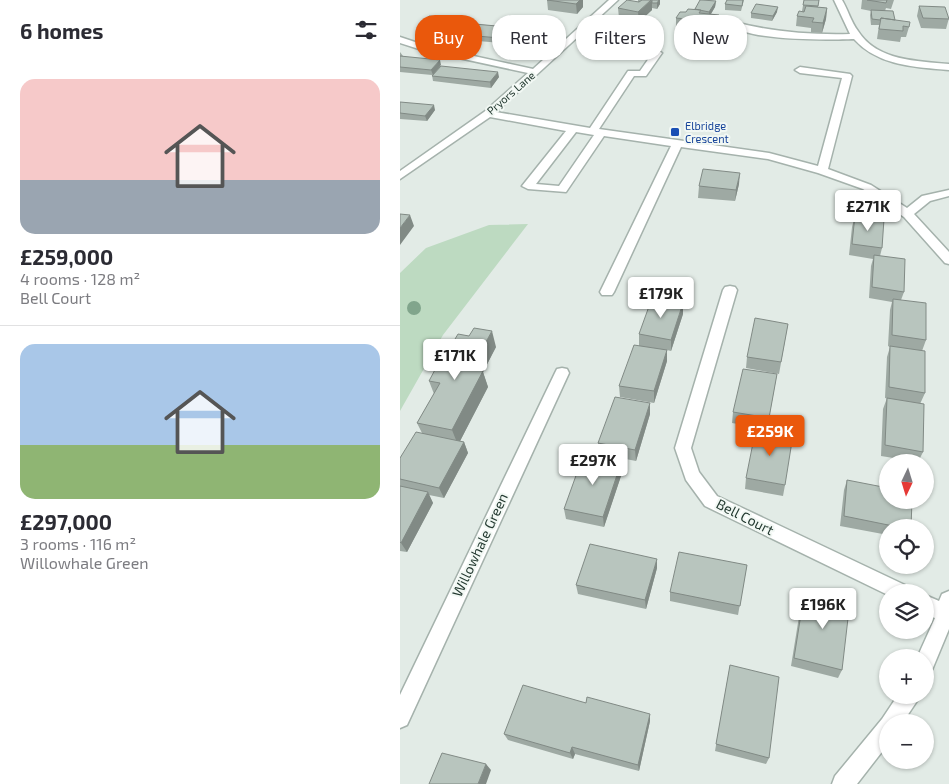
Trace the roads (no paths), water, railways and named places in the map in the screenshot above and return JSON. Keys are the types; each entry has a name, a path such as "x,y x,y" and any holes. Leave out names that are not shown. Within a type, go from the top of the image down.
{"street":[{"name":"Pryors Lane","path":"400,176 488,114 614,0"},
{"path":"838,0 856,36 864,46 882,56 917,64 949,67"},
{"path":"747,29 758,33 789,36 856,36"},
{"path":"400,40 422,47 534,72"},
{"path":"573,129 528,186 562,190 630,73 643,74 652,60"},
{"path":"800,70 847,76 822,170"},
{"path":"488,114 573,129 769,156 822,170 867,187 908,214 949,260"},
{"path":"607,292 678,142"},
{"path":"908,214 920,200 938,194 949,193"},
{"name":"Bell Court","path":"730,290 683,448 692,475 711,500 884,584"},
{"name":"Willowhale Green","path":"400,718 562,373"},
{"path":"930,649 947,607 934,605"},
{"path":"849,782 879,740"}],"place":[{"name":"Elbridge Crescent","path":"675,132"}]}
